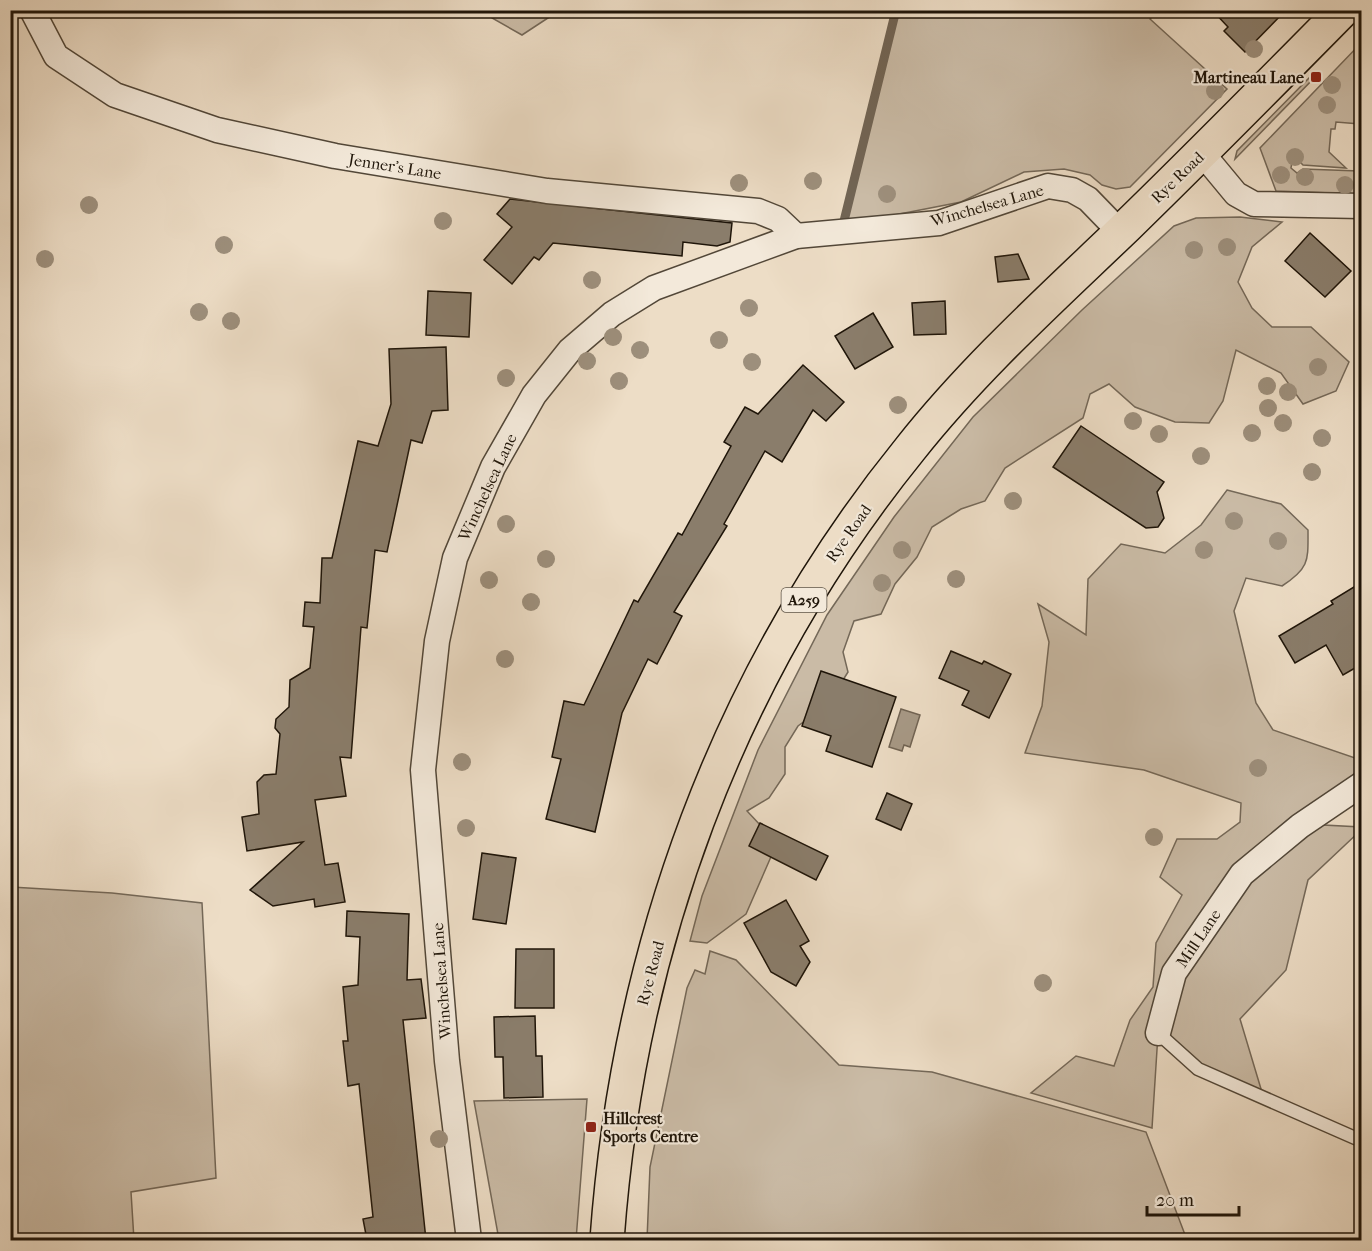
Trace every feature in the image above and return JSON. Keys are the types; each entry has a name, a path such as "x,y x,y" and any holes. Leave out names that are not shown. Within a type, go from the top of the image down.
{"highway":[{"name":"Rye Road","path":"607,1240 613,1160 630,1051 652,959 690,838 727,745 776,645 836,547 910,448 1020,327 1202,153 1343,10"}],"street":[{"name":"Jenner's Lane","path":"32,10 56,56 115,95 217,130 335,156 547,191 758,211 778,219 796,236"},
{"path":"1202,153 1236,194 1254,204 1362,206"},
{"name":"Winchelsea Lane","path":"469,1240 448,1072 423,770 437,641 455,558 493,467 534,395 570,350 612,314 654,288 796,236 939,223 1048,186 1072,190 1088,199 1120,232"},
{"name":"Mill Lane","path":"1158,1033 1174,973 1242,874 1300,826 1362,784"}],"lane":[{"name":"Mill Lane","path":"1158,1033 1198,1069 1362,1141"}],"shaded area":[{"path":"489,11 554,11 554,14 522,35 492,18"},
{"path":"896,11 1157,11 1150,19 1227,89 1130,187 1116,189 1102,185 1090,175 1064,169 1024,172 961,202 843,225"},
{"path":"1361,43 1361,130 1360,124 1336,122 1335,129 1331,129 1329,152 1346,168 1303,165 1298,160 1292,162 1291,168 1297,173 1303,169 1359,171 1359,194 1276,191 1260,148"},
{"path":"1311,76 1314,78 1235,159 1237,151"},
{"path":"1240,217 1282,222 1252,247 1238,282 1252,308 1272,327 1311,327 1349,362 1336,391 1303,404 1281,373 1236,350 1223,401 1209,423 1175,422 1135,407 1109,384 1090,394 1083,418 1005,468 985,501 961,509 932,527 917,557 895,584 881,614 854,621 843,652 848,672 828,704 798,726 785,747 785,774 769,798 747,811 777,843 746,914 707,943 690,941 702,896 758,750 827,615 894,517 973,417 1082,310 1174,226 1196,218"},
{"path":"1227,490 1281,504 1308,530 1306,562 1298,574 1282,586 1246,578 1234,611 1256,703 1273,730 1361,760 1361,784 1305,824 1361,827 1361,830 1308,880 1286,970 1240,1019 1264,1099 1198,1069 1158,1034 1152,1128 1031,1093 1076,1056 1114,1066 1130,1020 1153,987 1156,943 1182,895 1160,877 1177,839 1217,839 1240,822 1241,803 1144,770 1025,753 1042,706 1049,642 1038,604 1086,635 1088,579 1121,544 1165,553 1201,525"},
{"path":"901,709 920,715 910,747 904,745 902,751 889,747"},
{"path":"11,887 112,893 202,903 216,1178 131,1192 134,1240 11,1240"},
{"path":"710,951 736,960 839,1065 932,1072 1146,1132 1187,1240 647,1240 650,1167 687,988 695,970 705,974"},
{"path":"587,1099 576,1240 499,1240 474,1101"}],"building":[{"path":"1212,10 1286,10 1245,52 1224,31 1228,27"},
{"path":"510,199 732,223 730,242 717,246 683,242 682,256 553,243 539,260 534,257 512,284 484,260 512,227 497,214"},
{"path":"1310,233 1351,271 1325,297 1285,261"},
{"path":"1018,254 1029,279 998,282 995,257"},
{"path":"428,291 471,293 469,337 426,335"},
{"path":"945,301 946,334 914,335 912,303"},
{"path":"873,313 893,347 855,369 835,336"},
{"path":"446,347 448,410 432,411 422,443 411,440 387,552 375,550 367,628 361,627 351,758 340,757 346,796 315,800 325,865 338,863 345,902 315,907 314,899 273,906 250,890 303,842 247,851 242,817 259,814 257,782 264,775 276,774 280,734 275,728 276,719 289,707 290,680 310,668 314,627 303,626 305,602 320,603 322,558 332,558 358,441 378,446 391,404 389,349"},
{"path":"803,365 844,402 826,421 813,410 782,462 765,451 724,524 727,526 674,612 682,616 657,664 648,659 622,713 595,832 546,819 561,759 552,757 564,701 584,705 634,600 638,602 678,533 682,535 731,446 724,442 745,407 758,414"},
{"path":"1081,426 1164,482 1157,492 1164,518 1158,527 1146,528 1053,467"},
{"path":"1362,582 1362,664 1343,675 1326,645 1295,663 1279,636 1333,604 1331,601"},
{"path":"951,651 982,664 984,661 1011,674 989,718 962,705 969,691 939,678"},
{"path":"821,671 896,697 872,767 826,751 831,736 802,726"},
{"path":"887,793 912,804 901,830 876,819"},
{"path":"760,823 828,856 816,880 749,846"},
{"path":"482,853 516,858 506,924 473,919"},
{"path":"786,900 809,941 800,946 810,962 796,986 771,972 744,923"},
{"path":"347,911 409,914 407,980 421,979 426,1018 403,1020 426,1240 367,1240 363,1219 373,1217 359,1084 348,1086 343,1041 348,1041 343,987 358,985 360,937 346,936"},
{"path":"516,949 554,949 554,1008 515,1008"},
{"path":"535,1016 536,1056 542,1056 543,1097 504,1098 503,1057 495,1057 494,1017"}],"waterway":[{"path":"843,225 896,10"}],"place":[{"name":"Martineau Lane","path":"1316,77"},
{"name":"Hillcrest Sports Centre","path":"591,1127"}]}
